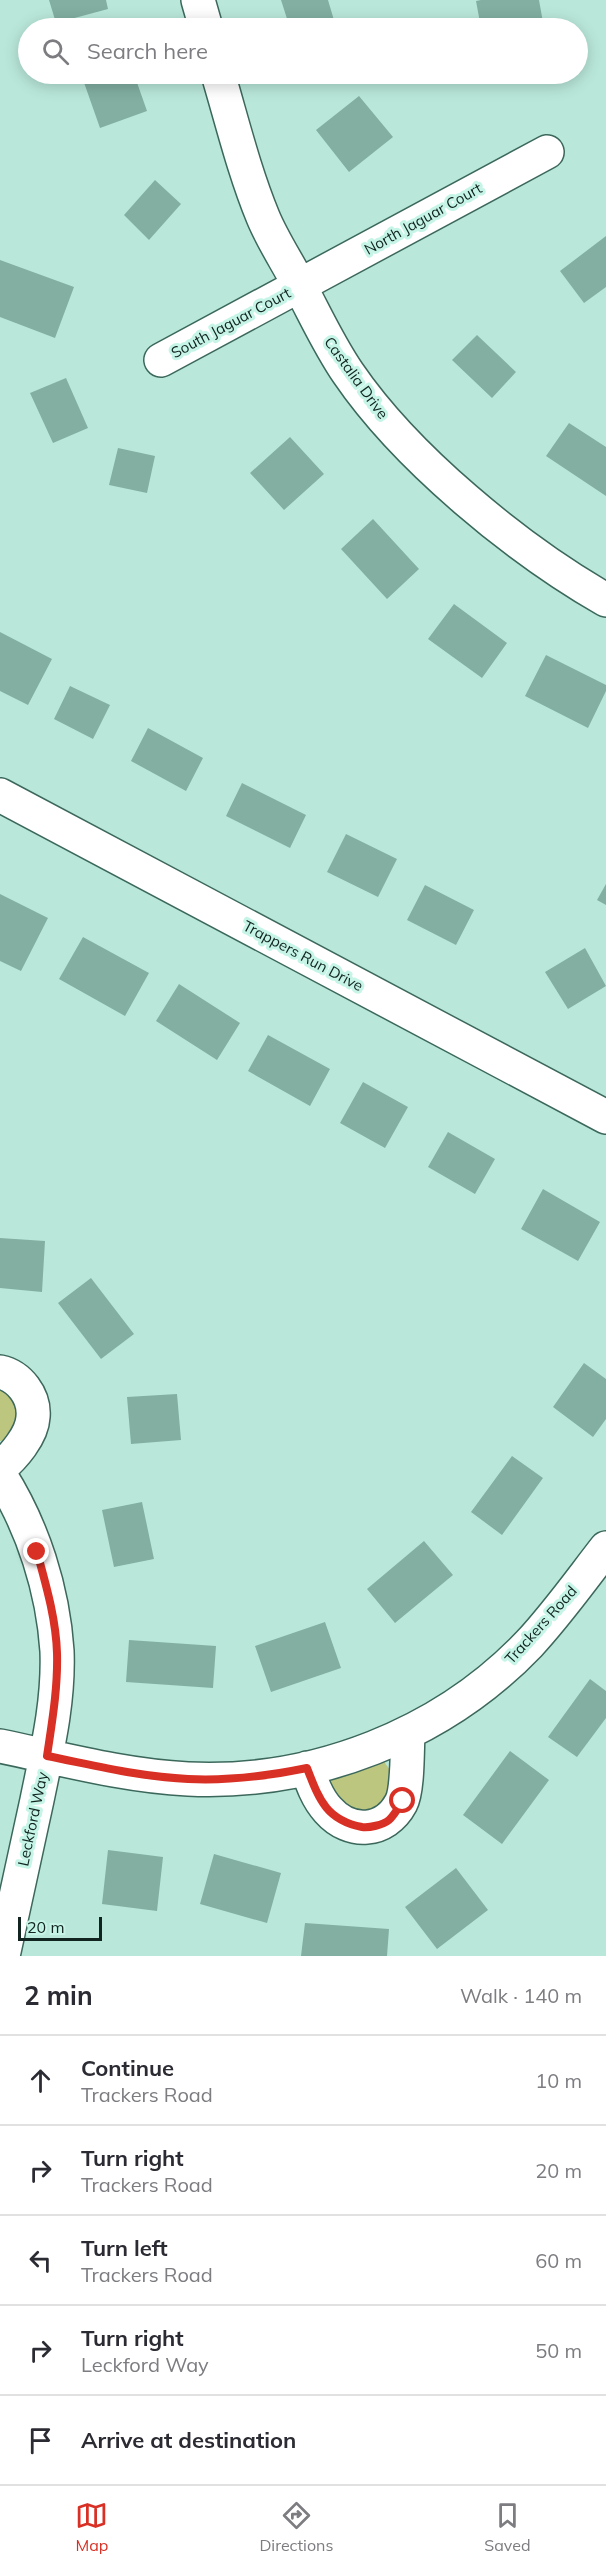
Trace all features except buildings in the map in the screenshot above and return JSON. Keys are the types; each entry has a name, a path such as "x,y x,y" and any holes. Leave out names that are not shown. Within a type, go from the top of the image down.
{"street":[{"path":"198,0 203,18"},
{"name":"Castalia Drive","path":"221,84 263,218 322,332 348,373 377,411 440,475 508,534 574,582 606,600"},
{"name":"North Jaguar Court","path":"300,287 547,152"},
{"name":"South Jaguar Court","path":"161,360 300,287"},
{"name":"Trappers Run Drive","path":"0,795 606,1117"},
{"path":"0,1372 12,1374 28,1392 33,1418 25,1440 0,1468"},
{"name":"Leckford Way","path":"0,1475 19,1506 33,1542 50,1603 57,1652 56,1691 47,1756 3,1956"},
{"name":"Trackers Road","path":"0,1746 124,1772 188,1779 271,1776 307,1768 377,1746 408,1733 469,1696 496,1674 529,1643 606,1548"},
{"path":"307,1768 317,1794 328,1810 344,1823 368,1828 389,1820 403,1801 408,1733"}],"green space":[{"path":"0,1381 21,1405 11,1439 0,1441"},
{"path":"383,1760 394,1776 393,1794 366,1818 340,1806 334,1796 331,1779"}],"route":[{"path":"37,1552 50,1603 57,1652 56,1701 47,1756 124,1772 188,1779 271,1776 307,1768 317,1794 328,1810 344,1823 368,1828 389,1820 403,1801"}]}
